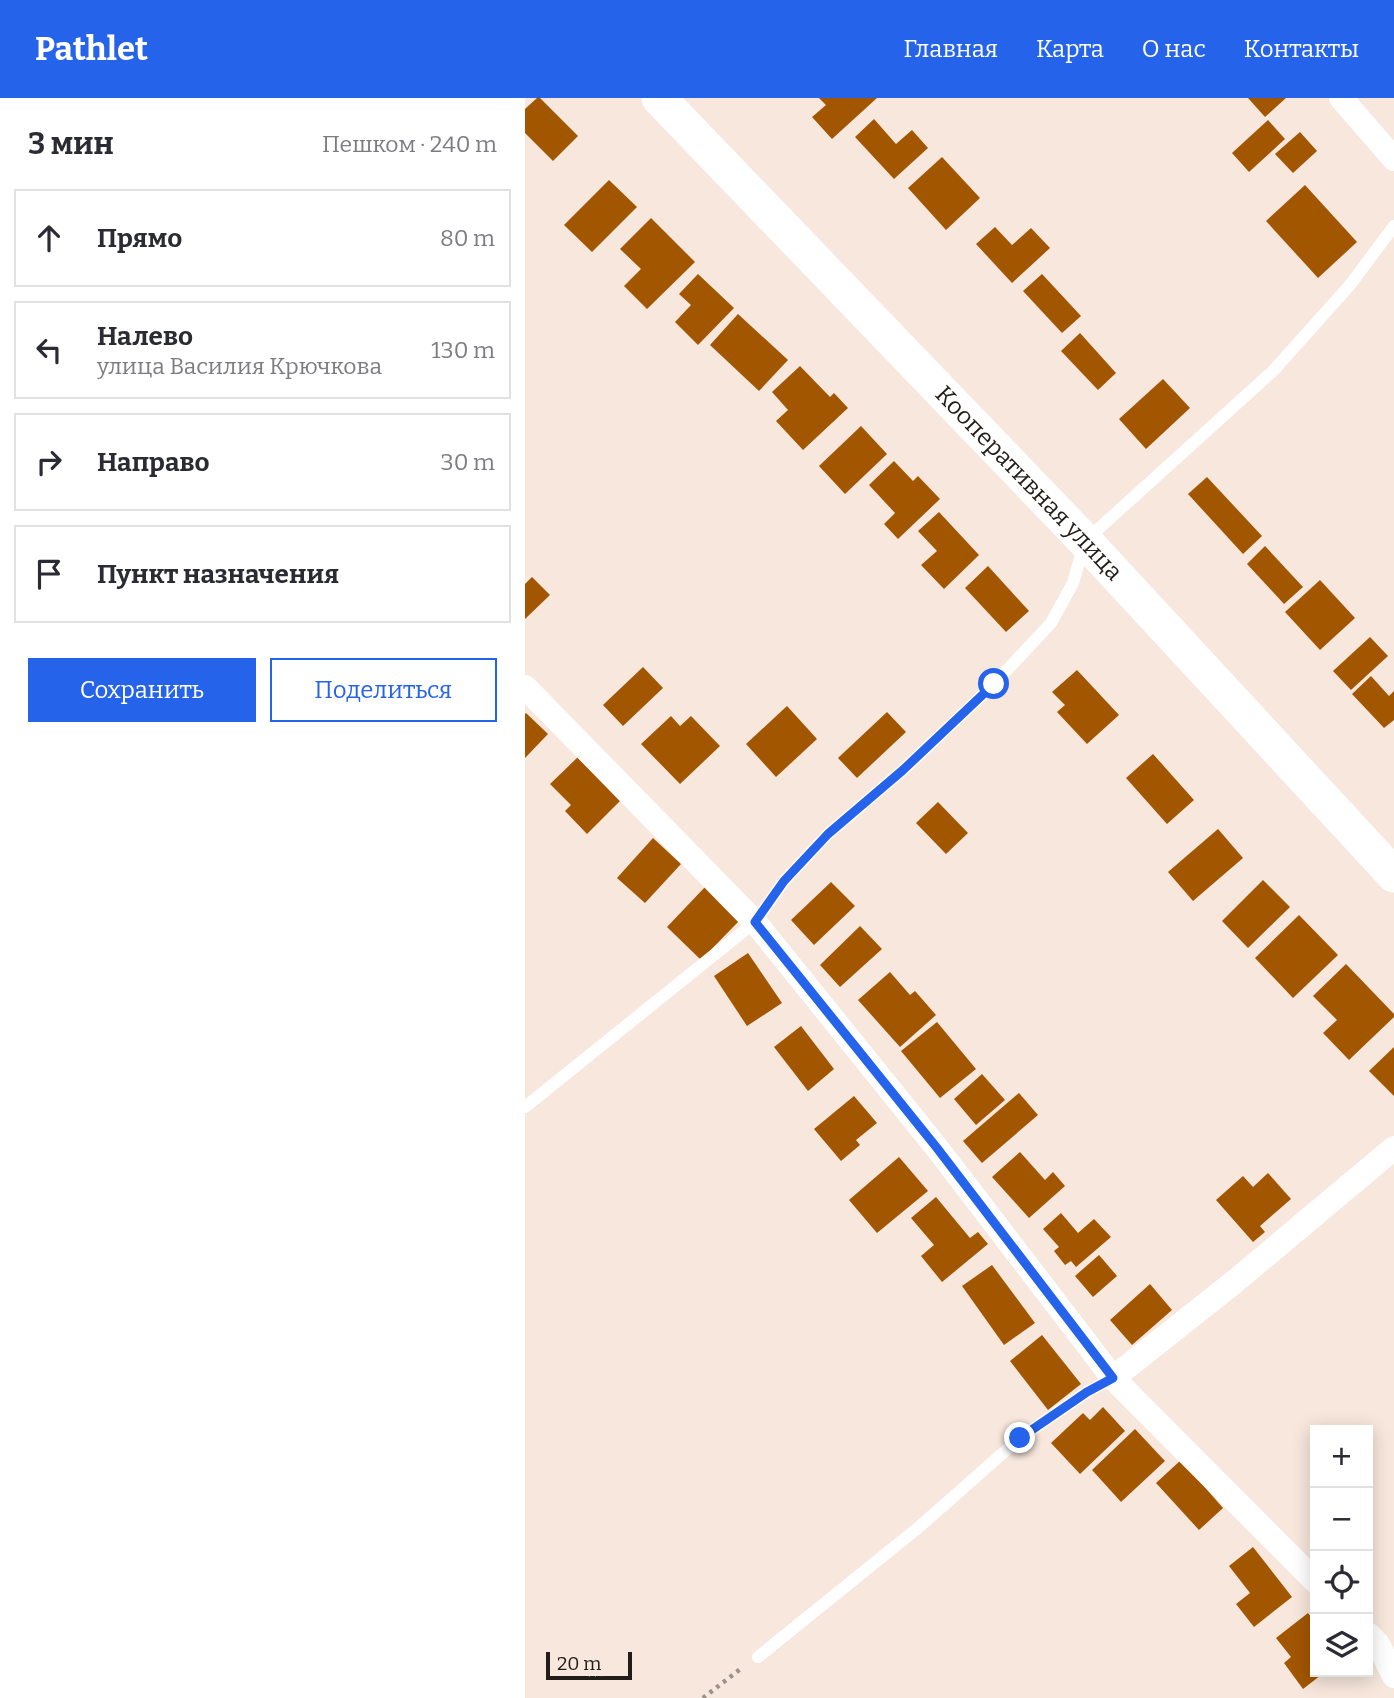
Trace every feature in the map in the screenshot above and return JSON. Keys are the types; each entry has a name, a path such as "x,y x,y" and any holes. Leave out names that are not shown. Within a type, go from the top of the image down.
{"street":[{"name":"Кооперативная улица","path":"659,98 1085,541 1394,875"},
{"path":"1341,98 1394,159"},
{"path":"525,687 755,922 937,1148 1113,1378 1310,1576"},
{"path":"1113,1378 1233,1283 1394,1148"},
{"path":"1373,1639 1394,1676"}],"lane":[{"path":"525,1107 755,922 784,881 828,834 903,770 994,684 1051,623 1073,583 1085,541 1272,371 1350,285 1394,226"},
{"path":"758,1657 919,1527 1020,1438 1087,1392 1113,1378"}],"path":[{"path":"703,1698 758,1657"}],"building":[{"path":"537,98 578,136 553,161 525,133 525,109"},
{"path":"819,98 877,98 832,139 812,117 826,105"},
{"path":"1248,98 1286,98 1265,117"},
{"path":"874,119 896,144 912,130 928,148 894,179 855,137"},
{"path":"1268,120 1285,139 1249,172 1232,153"},
{"path":"1300,132 1317,151 1293,173 1275,154"},
{"path":"942,157 980,198 946,230 908,188"},
{"path":"609,180 637,207 592,252 564,225"},
{"path":"1305,185 1357,242 1318,278 1266,221"},
{"path":"651,218 695,262 647,309 624,286 641,269 620,249"},
{"path":"995,227 1012,245 1031,228 1050,248 1012,283 976,244"},
{"path":"698,274 734,308 698,345 675,322 691,305 679,294"},
{"path":"1042,274 1081,316 1062,333 1023,291"},
{"path":"738,314 788,360 759,391 710,345"},
{"path":"1080,333 1116,373 1098,390 1061,351"},
{"path":"800,366 830,397 834,393 848,408 803,450 776,421 788,410 772,392"},
{"path":"1163,379 1190,408 1146,449 1119,419"},
{"path":"861,426 887,454 845,494 819,466"},
{"path":"894,461 913,481 918,476 940,499 898,539 884,524 895,513 869,485"},
{"path":"1207,477 1262,536 1243,554 1188,494"},
{"path":"939,512 979,555 944,589 921,565 937,551 918,531"},
{"path":"1265,546 1303,587 1284,604 1247,564"},
{"path":"988,566 1029,611 1006,632 965,588"},
{"path":"532,577 550,595 525,619 525,584"},
{"path":"1320,580 1355,618 1320,650 1285,612"},
{"path":"1370,637 1388,656 1351,690 1333,671"},
{"path":"643,667 663,688 623,726 603,705"},
{"path":"1077,670 1119,715 1087,744 1057,712 1065,705 1052,692"},
{"path":"1371,676 1389,696 1394,691 1394,720 1384,728 1352,694"},
{"path":"787,706 817,739 776,777 746,744"},
{"path":"887,712 906,732 857,778 838,758"},
{"path":"525,714 548,734 525,758"},
{"path":"671,716 680,726 691,716 720,746 680,784 641,744"},
{"path":"1153,754 1194,800 1167,824 1126,778"},
{"path":"578,757 621,800 587,834 565,811 571,805 550,784"},
{"path":"938,802 968,833 946,854 916,823"},
{"path":"1218,829 1243,858 1193,901 1168,872"},
{"path":"653,838 681,864 645,903 617,878"},
{"path":"1263,880 1290,907 1248,948 1222,921"},
{"path":"831,882 855,906 814,945 791,920"},
{"path":"705,887 740,920 701,960 667,927"},
{"path":"1299,915 1338,955 1293,998 1255,958"},
{"path":"860,926 882,949 840,987 820,965"},
{"path":"748,953 782,1003 747,1026 714,976"},
{"path":"1346,964 1394,1014 1349,1060 1323,1033 1337,1020 1313,996"},
{"path":"890,972 910,995 915,991 936,1015 900,1047 858,1000"},
{"path":"937,1022 976,1069 940,1098 901,1051"},
{"path":"801,1026 834,1069 808,1091 774,1047"},
{"path":"1394,1047 1394,1096 1369,1071"},
{"path":"982,1074 1005,1100 976,1125 954,1099"},
{"path":"1019,1093 1038,1115 982,1163 963,1141"},
{"path":"854,1096 877,1123 856,1140 860,1145 841,1161 814,1129"},
{"path":"1020,1152 1045,1180 1053,1172 1065,1186 1029,1218 992,1177"},
{"path":"899,1157 928,1191 877,1233 849,1200"},
{"path":"1268,1173 1291,1199 1260,1226 1265,1232 1253,1242 1216,1200 1243,1176 1253,1187"},
{"path":"936,1197 970,1238 978,1232 988,1244 942,1282 921,1256 934,1245 911,1218"},
{"path":"1061,1213 1078,1233 1094,1219 1111,1237 1076,1267 1071,1261 1065,1265 1054,1251 1059,1247 1043,1229"},
{"path":"1099,1255 1117,1276 1093,1297 1075,1276"},
{"path":"992,1265 1035,1323 1004,1345 962,1286"},
{"path":"1150,1284 1172,1310 1132,1345 1110,1320"},
{"path":"1042,1335 1081,1384 1048,1410 1010,1361"},
{"path":"1103,1407 1125,1431 1080,1474 1051,1443 1083,1413 1090,1420"},
{"path":"1135,1429 1165,1461 1121,1502 1092,1470"},
{"path":"1181,1460 1223,1508 1199,1530 1156,1483"},
{"path":"1253,1547 1292,1597 1254,1627 1236,1604 1250,1593 1229,1566"},
{"path":"1308,1613 1310,1616 1310,1677 1319,1677 1303,1689 1284,1663 1291,1657 1276,1638"}],"route":[{"path":"994,684 903,770 828,834 784,881 755,922 937,1148 1113,1378 1087,1392 1020,1438"}]}
